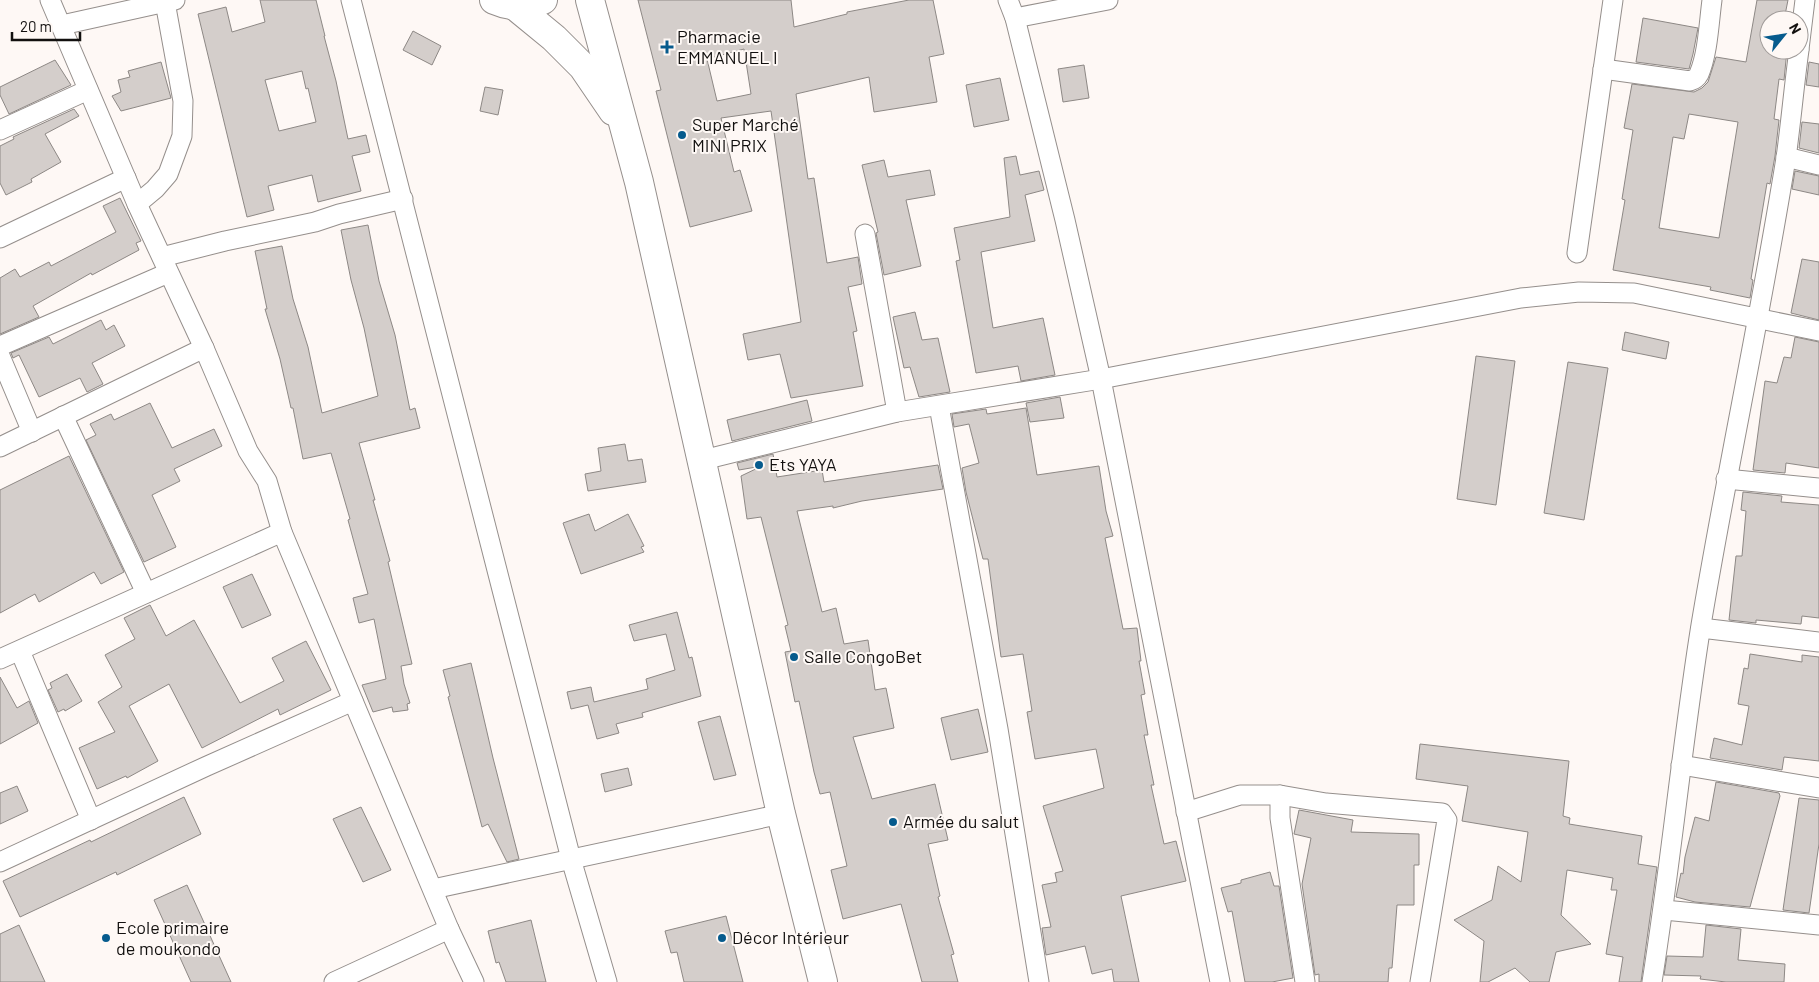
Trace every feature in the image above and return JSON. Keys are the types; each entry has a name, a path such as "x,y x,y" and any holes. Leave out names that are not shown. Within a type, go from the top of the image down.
{"main road":[{"path":"505,3 527,5 543,0"},
{"path":"590,0 639,182 703,460 781,814 823,982"},
{"path":"505,3 554,38 584,67 626,134"}],"street":[{"path":"50,0 137,204 204,348 248,451 267,481 282,532 449,928 474,982"},
{"path":"351,0 571,859 607,982"},
{"path":"1008,0 1015,18 1065,220 1101,379 1220,982"},
{"path":"1015,18 1108,0"},
{"path":"1576,254 1613,0"},
{"path":"1603,69 1690,80 1696,79 1699,75 1704,55 1712,0"},
{"path":"62,26 170,1 183,101 182,136 168,174 155,189 137,204"},
{"path":"1652,982 1664,910 1681,765 1701,628 1726,479 1786,157 1798,60"},
{"path":"0,130 88,90"},
{"path":"1786,157 1819,165"},
{"path":"0,238 126,178"},
{"path":"0,346 165,265 225,241 315,222 338,214 403,199"},
{"path":"865,234 897,412"},
{"path":"703,460 897,412 1101,379 1521,298 1579,292 1634,293 1757,320 1819,331"},
{"path":"0,447 204,348"},
{"path":"0,356 32,432"},
{"path":"939,406 998,729 1038,982"},
{"path":"63,416 146,593"},
{"path":"1726,479 1819,488"},
{"path":"0,659 282,532"},
{"path":"1701,628 1819,642"},
{"path":"20,651 92,820"},
{"path":"0,862 353,701"},
{"path":"1681,765 1819,788"},
{"path":"1186,812 1240,795 1280,794 1326,803 1442,813 1445,815 1447,820 1420,982"},
{"path":"1280,794 1280,818 1305,982"},
{"path":"434,889 781,814"},
{"path":"1664,910 1819,925"},
{"path":"334,982 449,928"}],"building":[{"path":"260,0 316,0 348,139 366,135 370,152 352,156 361,191 318,202 312,175 268,186 274,210 247,217 198,14 226,7 232,32 265,22","holes":["302,71 306,89 308,88 316,122 279,131 265,80"]},
{"path":"638,0 791,0 794,27 847,14 847,12 909,0 933,0 944,54 929,57 937,102 874,112 869,77 796,94 808,179 814,178 827,263 858,257 862,284 848,287 857,331 853,332 863,386 791,398 780,354 748,360 743,334 801,322 771,111 721,118 734,172 740,170 752,211 690,227 656,91 661,90","holes":["744,49 751,94 717,101 707,59"]},
{"path":"1757,0 1788,0 1786,10 1759,10 1759,60 1786,60 1784,80 1779,79 1774,119 1779,120 1775,156 1770,184 1767,183 1751,279 1753,280 1750,298 1710,290 1711,287 1613,270 1625,200 1622,199 1633,130 1624,128 1632,84 1694,92 1708,82 1716,57 1746,62","holes":["1689,114 1738,122 1719,238 1659,228 1673,137 1684,139"]},
{"path":"1643,18 1698,28 1689,69 1636,62"},
{"path":"413,31 441,46 432,65 403,50"},
{"path":"55,60 71,85 9,114 0,95 0,87"},
{"path":"161,62 171,98 121,111 112,96 121,92 118,80 130,77 128,71"},
{"path":"1809,62 1819,64 1819,87 1806,85"},
{"path":"1084,65 1089,98 1063,102 1058,69"},
{"path":"1000,78 1009,120 974,127 966,85"},
{"path":"485,87 503,90 498,115 480,111"},
{"path":"74,109 79,116 45,134 61,162 31,179 32,182 6,195 0,183 0,146 14,139 13,137"},
{"path":"1802,122 1819,124 1819,153 1799,148"},
{"path":"1016,156 1020,175 1039,171 1044,190 1025,195 1035,241 981,252 993,328 1043,318 1055,375 1021,381 1018,366 976,373 956,261 960,260 954,228 1010,217 1004,158"},
{"path":"884,160 888,177 930,170 935,195 906,200 921,266 884,275 876,233 878,232 862,165"},
{"path":"1795,171 1819,176 1819,195 1792,189"},
{"path":"120,198 141,241 136,243 139,250 92,275 91,273 33,306 39,317 0,334 0,278 15,269 20,277 49,262 51,266 116,232 103,206"},
{"path":"368,225 379,281 395,335 410,410 415,408 420,428 359,443 390,561 388,562 412,664 401,666 410,703 407,704 408,710 393,712 392,707 373,712 362,685 386,679 374,619 359,623 353,598 368,594 348,520 350,519 331,453 303,459 293,408 291,408 280,359 265,309 267,309 255,251 282,246 293,299 308,347 322,413 378,396 341,230"},
{"path":"1802,259 1819,262 1819,320 1791,313"},
{"path":"915,312 922,340 938,338 950,392 919,397 910,367 904,368 893,317"},
{"path":"101,320 106,330 114,325 125,346 92,363 103,384 87,392 80,378 39,397 19,355 13,358 11,353 49,337 53,344"},
{"path":"1625,332 1669,342 1666,359 1622,350"},
{"path":"1795,337 1819,342 1819,468 1786,463 1785,473 1753,470 1765,381 1777,383 1784,357 1791,358"},
{"path":"1476,356 1515,361 1496,505 1457,499"},
{"path":"1568,362 1608,368 1584,520 1544,513"},
{"path":"1060,397 1064,418 1030,422 1026,403"},
{"path":"807,400 812,421 732,441 727,420"},
{"path":"150,403 172,448 214,429 222,446 174,469 180,481 152,495 176,547 144,562 86,440 96,435 90,424 111,414 114,420"},
{"path":"1026,408 1037,475 1099,466 1106,511 1113,536 1105,538 1123,629 1137,628 1141,661 1139,661 1145,694 1141,695 1148,735 1144,735 1154,785 1151,785 1164,844 1176,841 1186,881 1121,896 1139,982 1114,982 1112,969 1092,974 1085,946 1046,955 1042,928 1051,927 1042,885 1057,882 1055,873 1063,871 1043,806 1104,788 1096,749 1035,759 1027,712 1032,711 1023,654 1001,657 988,559 983,559 966,492 962,468 979,463 969,424 954,427 952,414 986,409 987,414"},
{"path":"625,444 628,461 642,459 646,482 588,491 585,474 601,471 598,448"},
{"path":"773,454 777,477 822,470 824,482 938,465 943,489 862,501 833,508 833,506 797,511 822,612 836,608 844,644 868,640 875,690 886,688 894,728 853,737 872,799 935,784 948,840 928,844 940,896 938,897 954,954 951,955 958,982 922,982 901,904 843,919 831,870 847,866 830,792 820,794 799,701 795,702 785,652 791,651 785,626 788,625 761,517 747,519 741,476 762,466 739,470 737,463"},
{"path":"69,456 124,572 101,584 94,572 39,602 35,594 0,613 0,490"},
{"path":"1743,492 1782,496 1781,502 1819,505 1819,618 1802,616 1801,624 1729,620 1736,556 1742,556 1746,511 1741,510"},
{"path":"589,514 595,531 628,514 644,546 641,547 644,552 581,574 563,523"},
{"path":"252,574 271,615 242,628 223,587"},
{"path":"150,605 166,636 194,620 240,703 284,681 272,658 306,641 331,690 280,715 278,709 202,748 169,684 129,706 158,761 127,778 126,776 97,789 79,748 115,732 98,702 122,687 105,655 135,639 124,618"},
{"path":"677,612 689,658 692,657 701,696 642,713 643,717 616,724 619,733 597,739 588,705 571,709 567,692 591,687 594,702 648,689 646,679 675,670 666,634 634,641 629,625"},
{"path":"1750,654 1802,662 1802,655 1819,657 1819,761 1784,757 1782,770 1710,758 1714,738 1742,745 1749,706 1738,704 1744,668 1748,669"},
{"path":"471,663 519,859 507,862 488,824 482,827 448,697 450,696 443,670"},
{"path":"67,674 82,701 65,711 64,709 58,712 48,690 52,688 50,683"},
{"path":"0,677 17,708 29,701 38,723 0,744"},
{"path":"978,709 988,752 951,760 941,718"},
{"path":"720,716 736,775 714,780 698,722"},
{"path":"1420,744 1569,761 1563,816 1570,818 1569,824 1642,836 1638,864 1657,867 1641,982 1619,982 1623,957 1606,954 1617,890 1611,890 1613,878 1567,870 1561,915 1591,944 1556,952 1549,982 1530,982 1515,968 1488,982 1480,982 1484,941 1454,920 1492,900 1498,866 1521,882 1528,832 1462,821 1468,786 1416,779"},
{"path":"628,768 632,785 605,792 601,774"},
{"path":"1716,782 1779,793 1780,796 1750,907 1695,902 1676,897 1695,817 1709,821"},
{"path":"17,786 28,811 0,824 0,793"},
{"path":"184,797 201,834 117,875 116,872 20,917 3,881 90,840 91,842"},
{"path":"1799,798 1819,800 1819,844 1809,913 1783,910"},
{"path":"361,807 391,870 363,882 333,819"},
{"path":"1299,810 1353,820 1351,832 1419,834 1419,865 1414,865 1414,905 1397,905 1392,968 1389,968 1388,982 1319,982 1319,974 1315,975 1302,884 1311,838 1294,834"},
{"path":"1270,872 1274,886 1279,886 1293,978 1272,982 1245,982 1232,911 1228,912 1221,888"},
{"path":"187,885 231,982 191,982 154,900"},
{"path":"726,916 743,982 684,982 677,952 671,953 665,931"},
{"path":"531,920 546,982 506,982 499,962 496,963 488,931"},
{"path":"19,925 45,982 0,982 0,934"},
{"path":"1706,925 1741,929 1738,960 1785,964 1784,982 1726,982 1700,979 1701,976 1664,975 1667,956 1703,957"}],"place":[{"name":"Pharmacie EMMANUEL I","path":"667,47"},
{"name":"Super Marché MINI PRIX","path":"682,135"},
{"name":"Ets YAYA","path":"759,465"},
{"name":"Salle CongoBet","path":"794,657"},
{"name":"Armée du salut","path":"893,822"},
{"name":"Ecole primaire de moukondo","path":"106,938"},
{"name":"Décor Intérieur","path":"722,938"}]}
